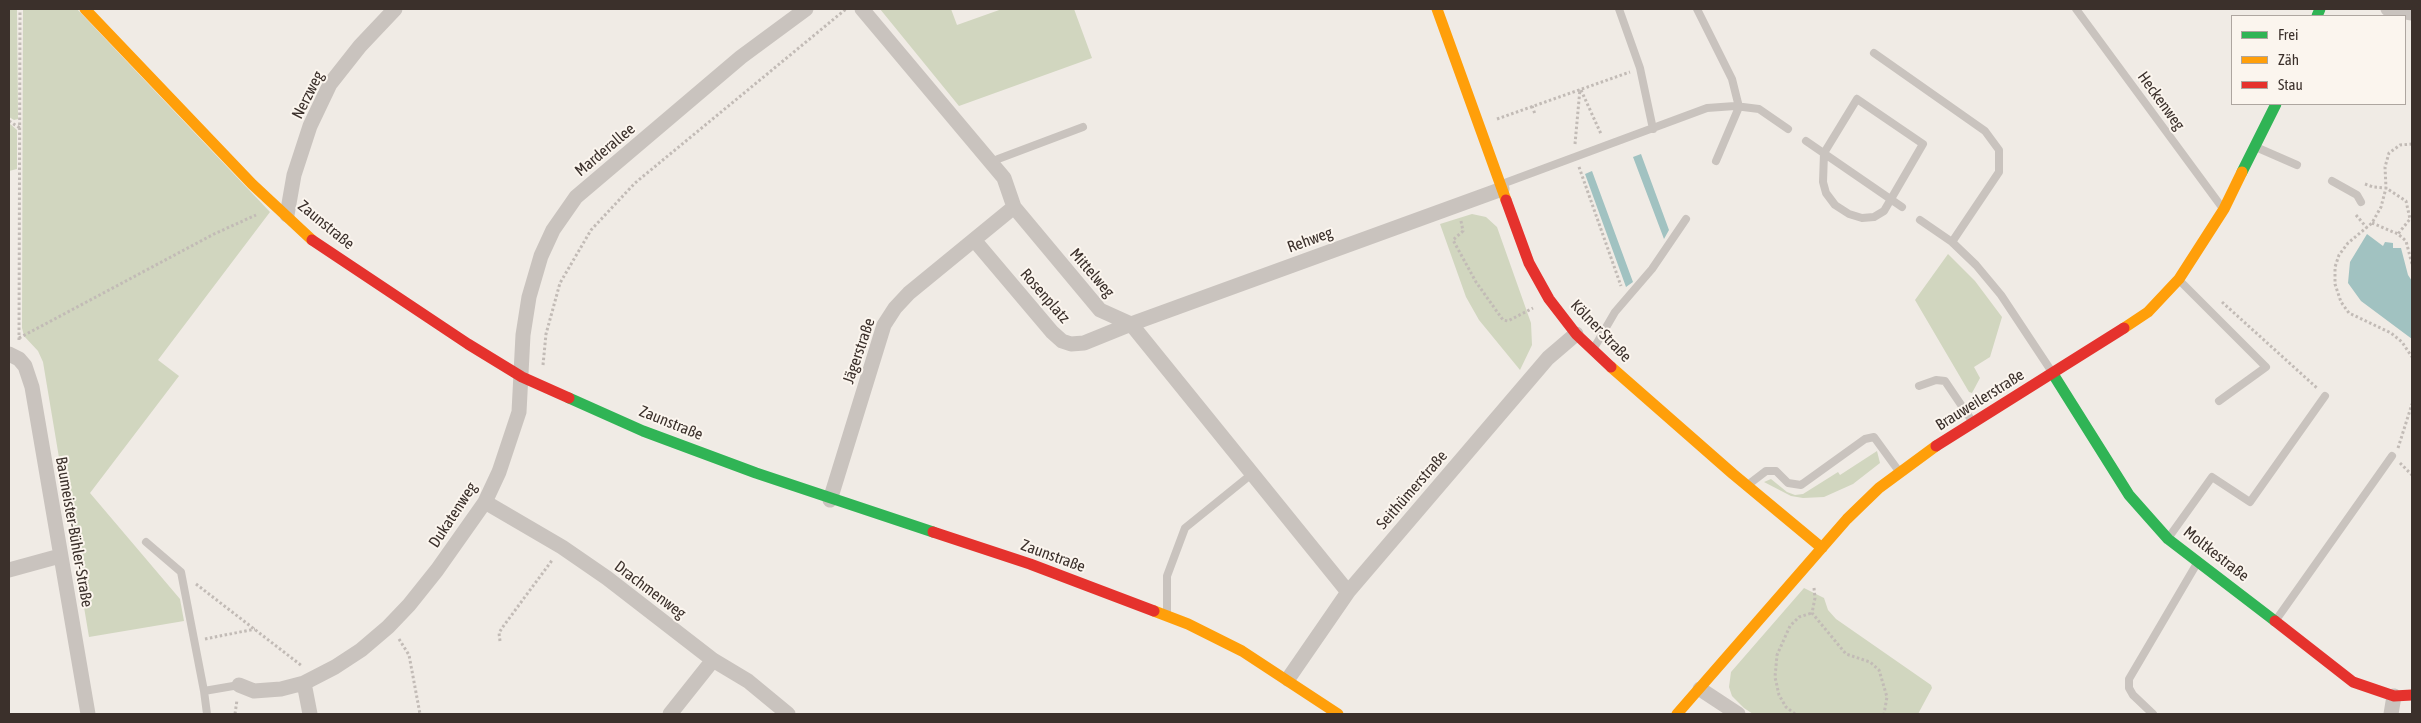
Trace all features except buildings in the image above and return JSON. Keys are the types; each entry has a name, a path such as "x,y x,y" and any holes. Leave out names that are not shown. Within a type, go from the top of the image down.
{"street":[{"name":"Zaunstraße","path":"85,9 252,184 319,244 522,377 643,431 830,500 1030,564 1166,616 1242,651 1288,679 1338,714"},
{"name":"Nerzweg","path":"287,215 294,174 310,126 330,84 360,46 395,9"},
{"name":"Marderallee","path":"522,377 523,335 529,297 541,256 553,230 576,197 741,57 806,9"},
{"name":"Mittelweg","path":"862,9 1004,178 1014,207 1100,310 1131,324 1348,592"},
{"name":"Kölner Straße","path":"1437,9 1529,262 1549,299 1576,334 1592,349 1822,548"},
{"path":"2388,9 2412,13"},
{"name":"Brauweilerstraße","path":"1677,714 1847,519 1899,472 2148,312 2179,279 2200,250 2224,210 2276,105"},
{"name":"Rehweg","path":"1131,324 1456,206 1501,187"},
{"name":"Jägerstraße","path":"830,500 884,324 909,293 975,241 1014,207"},
{"name":"Rosenplatz","path":"975,241 1052,332 1062,341 1070,344 1084,343 1131,324"},
{"name":"Seithümerstraße","path":"1288,679 1348,592 1548,358 1576,334"},
{"name":"Baumeister-Bühler-Straße","path":"14,356 25,366 32,387 88,714"},
{"name":"Moltkestraße","path":"2054,374 2129,495 2168,539 2353,682 2371,690 2394,696 2412,695"},
{"name":"Dukatenweg","path":"239,685 254,691 281,689 310,680 361,650 388,627 437,570 485,502 499,472 519,412 522,377"},
{"name":"Drachmenweg","path":"485,502 562,547 607,578 713,660 748,681 788,714"},
{"path":"9,570 60,556"},
{"path":"670,714 713,660"},
{"path":"310,680 310,714"},
{"path":"1700,689 1738,714"},
{"path":"2391,714 2394,696"}],"lane":[{"path":"1619,9 1640,68 1653,129"},
{"path":"1697,9 1732,79 1739,107 1716,161"},
{"name":"Heckenweg","path":"2076,9 2224,210"},
{"path":"1874,52 1985,131 1999,150 1999,172 1952,242"},
{"path":"1856,99 1922,144 1891,200 1884,211 1874,217 1862,218 1849,214 1836,205 1826,193 1823,182 1824,153 1856,99"},
{"path":"1501,187 1707,108 1739,107 1759,109 1788,129"},
{"path":"991,163 998,158 1083,127"},
{"path":"1806,141 1902,208"},
{"path":"2255,147 2297,165"},
{"path":"2332,181 2357,195 2360,202"},
{"path":"1592,349 1616,312 1652,269 1686,219"},
{"path":"1920,220 1952,242 1976,265 2001,295 2054,374"},
{"path":"2179,279 2266,367 2219,400"},
{"path":"1918,386 1936,380 1945,381 1973,423"},
{"path":"2168,539 2212,477 2250,502 2325,396"},
{"path":"1747,485 1766,471 1776,471 1788,483 1801,485 1865,439 1874,437 1899,472"},
{"path":"2275,622 2392,456"},
{"path":"1166,616 1167,576 1185,528 1252,472"},
{"path":"146,542 181,572 208,714"},
{"path":"2153,714 2133,695 2129,688 2129,679 2198,562"},
{"path":"204,691 239,685"}],"path":[{"path":"14,356 21,128 20,9"},
{"path":"542,385 546,334 560,283 591,230 635,182 846,9"},
{"path":"1480,126 1640,68"},
{"path":"1580,89 1606,146"},
{"path":"1580,89 1575,158 1626,301"},
{"path":"1532,106 1535,114"},
{"path":"9,120 21,128"},
{"path":"2412,144 2400,145 2389,153 2385,167 2386,188 2382,207 2372,223 2348,243 2339,255 2334,267 2335,284 2341,302 2349,313 2391,334 2402,342 2412,357"},
{"path":"2358,181 2373,187 2386,188 2406,201 2410,208 2410,219 2398,234"},
{"path":"1456,206 1463,229 1453,240 1476,282 1503,320 1508,321 1549,299"},
{"path":"19,338 214,234 259,214"},
{"path":"2372,223 2398,234 2406,241 2412,264"},
{"path":"2216,297 2325,396"},
{"path":"2392,456 2399,446 2412,404"},
{"path":"500,641 499,633 502,628 562,547"},
{"path":"181,572 255,629 310,680"},
{"path":"1795,714 1786,707 1779,695 1775,677 1777,654 1790,626 1799,616 1812,613 1846,654 1870,662 1879,670 1887,698 1884,714"},
{"path":"388,627 404,644 410,655 420,714"},
{"path":"195,641 255,629"}],"green space":[{"path":"9,9 17,9 18,119 14,120 9,117"},
{"path":"23,9 77,9 270,212 158,360 179,376 90,493 180,599 184,621 89,637 43,362 38,351 24,336 22,328"},
{"path":"880,9 951,9 957,25 1002,9 1074,9 1092,58 959,106"},
{"path":"9,123 17,130 17,169 9,171"},
{"path":"1472,214 1486,217 1497,227 1531,323 1532,345 1520,370 1479,320 1466,297 1440,224"},
{"path":"1948,254 1975,281 2002,317 1990,357 1974,367 1980,378 1972,393 1969,392 1915,300"},
{"path":"1877,451 1880,463 1853,484 1824,497 1803,498 1791,496 1764,482 1771,479 1787,492 1795,495 1803,494 1838,472 1840,475"},
{"path":"1804,588 1824,598 1828,610 1836,619 1931,685 1932,688 1918,714 1753,714 1732,696 1729,687 1731,672"}],"water":[{"path":"1641,154 1669,230 1664,239 1633,157"},
{"path":"1592,171 1633,282 1626,287 1585,174"},
{"path":"2367,234 2383,246 2385,242 2393,243 2393,248 2401,248 2408,275 2412,281 2412,339 2361,301 2348,283 2350,262"}],"traffic: fast":[{"path":"2317,15 2320,9"},
{"path":"2242,172 2276,105"},
{"path":"2053,374 2129,495 2168,539 2275,621"},
{"path":"569,398 643,431 756,473 933,532"}],"traffic: slow":[{"path":"85,9 252,184 312,240"},
{"path":"1437,9 1506,200"},
{"path":"2124,328 2148,312 2179,279 2224,209 2242,172"},
{"path":"1611,367 1733,474 1822,548"},
{"path":"1677,714 1847,519 1879,488 1936,446"},
{"path":"1154,611 1188,624 1242,651 1338,714"}],"traffic: jam":[{"path":"1506,200 1529,263 1549,299 1576,334 1611,367"},
{"path":"312,240 468,344 522,377 569,398"},
{"path":"1936,446 2124,328"},
{"path":"933,532 1030,564 1154,611"},
{"path":"2275,621 2353,682 2394,696 2412,695"}]}
